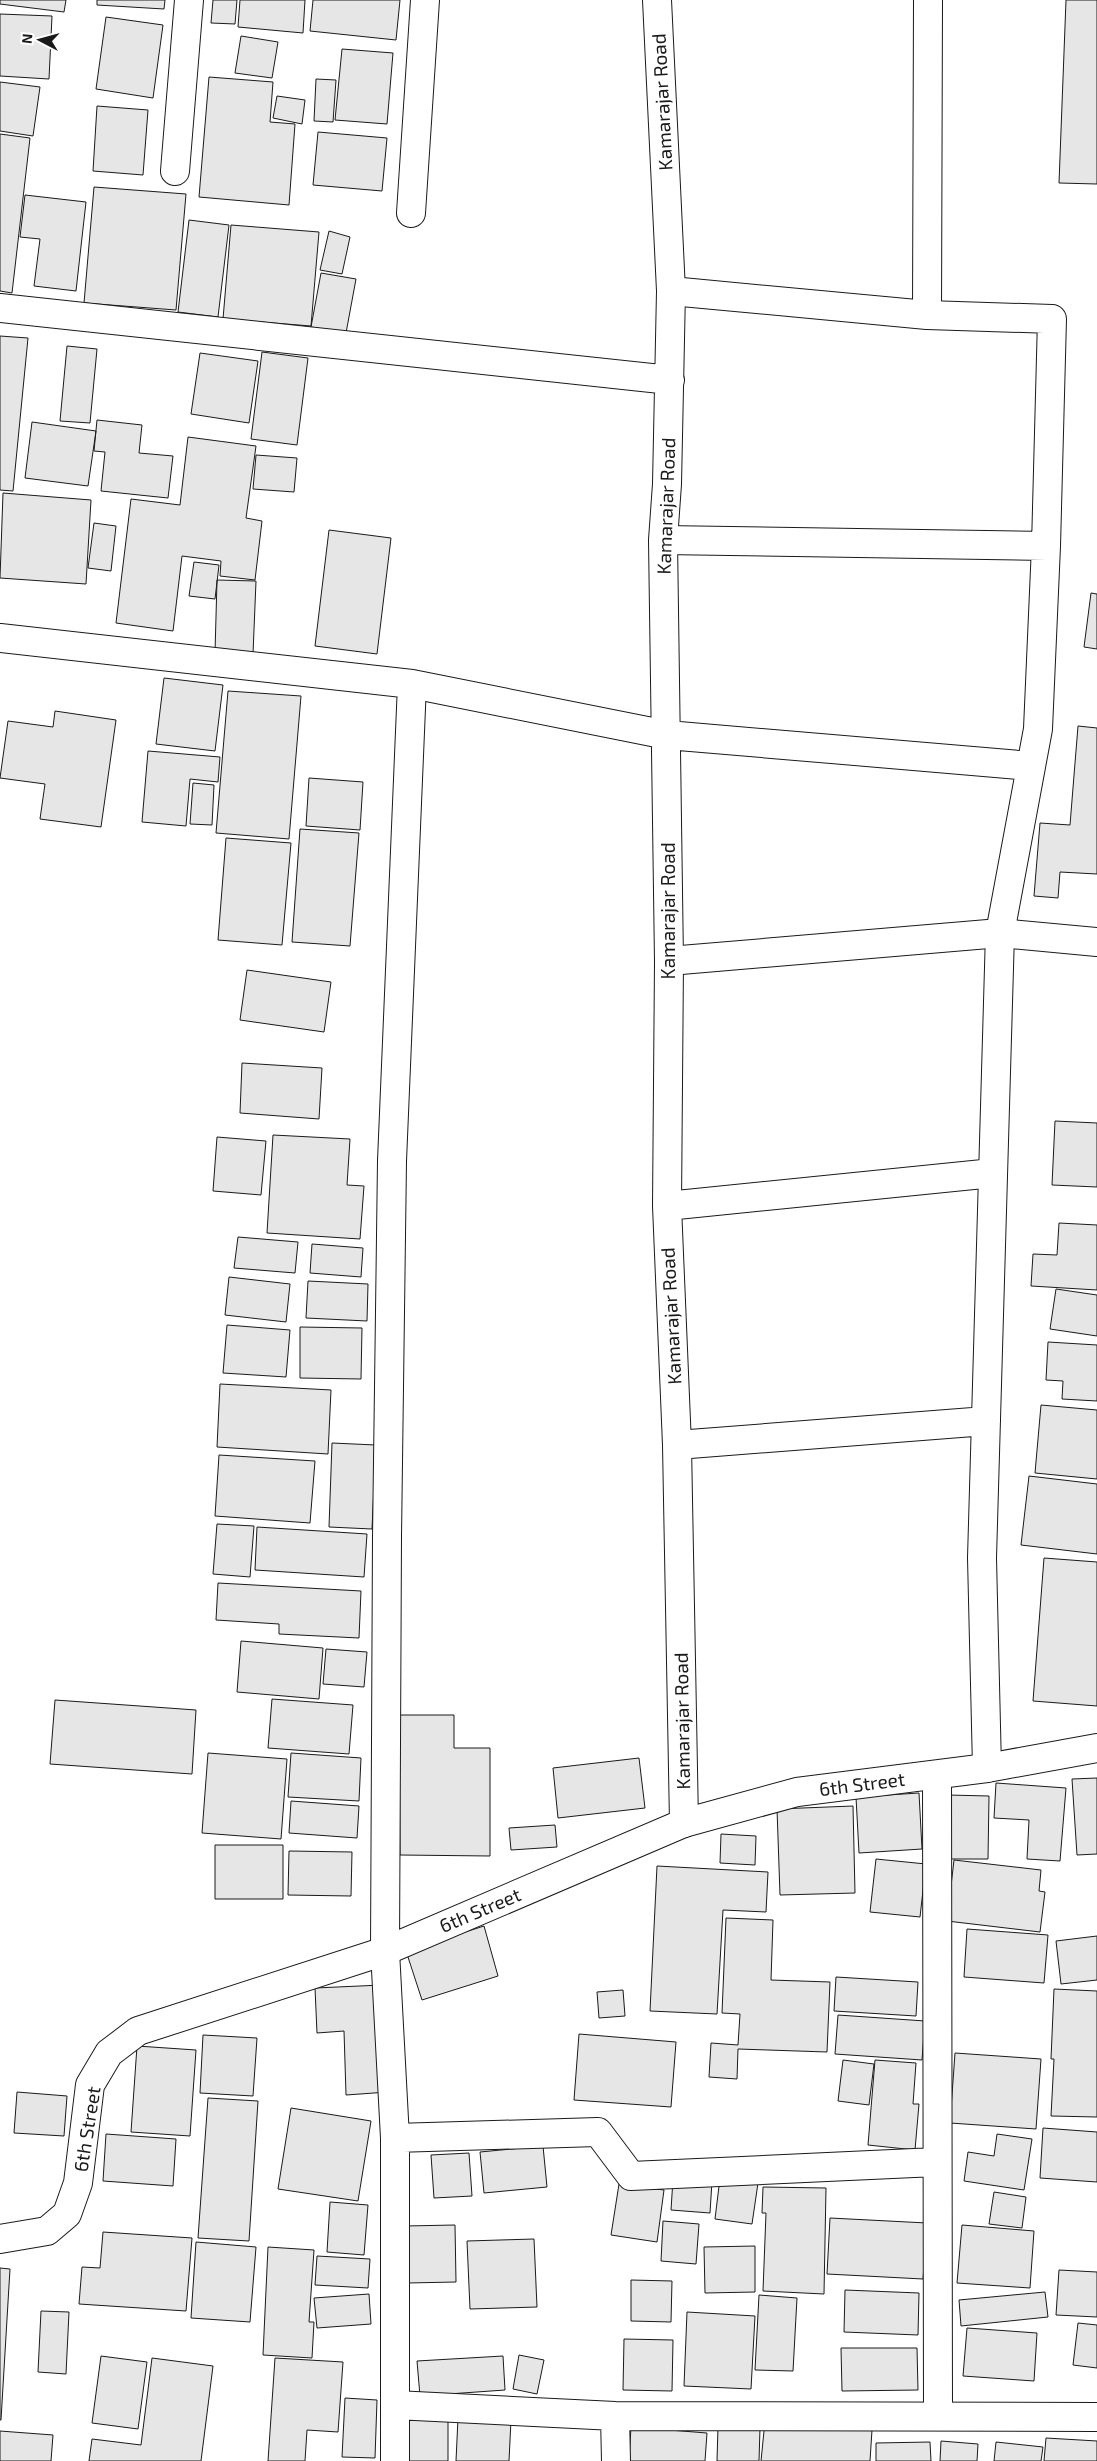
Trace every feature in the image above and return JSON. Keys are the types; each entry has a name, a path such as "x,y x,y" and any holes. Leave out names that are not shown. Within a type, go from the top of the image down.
{"street":[{"path":"175,171 189,0"},
{"path":"411,213 425,0"},
{"name":"Kamarajar Road","path":"658,0 672,291 667,484 662,540 667,735 669,961 666,1206 677,1445 684,1822"},
{"path":"927,315 928,0"},
{"path":"672,291 927,315 1052,319 1046,546 1038,729 1000,933 982,1558 987,1768"},
{"path":"0,308 670,380"},
{"path":"662,540 1046,546"},
{"path":"0,638 412,684 667,735 1031,766"},
{"path":"394,2461 395,2138 385,1951 392,1170 412,684"},
{"path":"669,961 1000,933 1097,942"},
{"path":"666,1206 993,1173"},
{"path":"677,1445 986,1421"},
{"name":"6th Street","path":"0,2239 47,2231 67,2214 78,2183 90,2086 109,2053 138,2031 385,1951 684,1822 797,1792 987,1768 1097,1748"},
{"path":"937,1775 936,2162 938,2415"},
{"path":"395,2138 598,2132 631,2176 936,2162"},
{"path":"395,2404 615,2416 938,2415 1097,2417"},
{"path":"615,2416 616,2461"}],"building":[{"path":"0,0 66,0 64,12 0,4"},
{"path":"97,0 165,0 164,9 97,5"},
{"path":"213,0 237,0 235,24 211,23"},
{"path":"240,0 305,0 303,33 238,27"},
{"path":"313,0 400,0 396,40 310,31"},
{"path":"1066,0 1097,0 1097,184 1059,183"},
{"path":"0,14 52,16 49,79 0,76"},
{"path":"106,17 163,25 153,98 96,89"},
{"path":"241,36 278,42 272,78 235,73"},
{"path":"342,49 393,53 387,124 335,120"},
{"path":"209,77 273,82 270,122 295,124 289,205 199,197"},
{"path":"316,79 336,80 333,122 314,121"},
{"path":"0,82 40,87 33,136 0,131"},
{"path":"277,96 305,100 302,124 273,118"},
{"path":"97,106 148,110 143,175 93,171"},
{"path":"318,132 387,138 382,191 313,185"},
{"path":"0,134 30,138 12,293 0,291"},
{"path":"94,187 186,194 176,310 84,303"},
{"path":"25,195 86,202 76,291 34,286 40,239 20,237"},
{"path":"189,220 229,225 218,317 178,312"},
{"path":"231,225 319,232 311,326 223,319"},
{"path":"329,231 350,237 342,274 320,270"},
{"path":"321,273 356,279 346,333 311,327"},
{"path":"0,336 28,338 13,491 0,490"},
{"path":"67,346 97,349 90,423 60,421"},
{"path":"262,352 308,358 297,445 251,439"},
{"path":"200,353 258,361 249,423 191,414"},
{"path":"97,420 142,425 139,453 173,456 168,498 101,491 105,452 94,451"},
{"path":"32,422 96,431 88,486 25,478"},
{"path":"188,437 256,446 246,518 262,521 255,580 220,576 221,561 182,556 173,631 116,623 131,499 180,505"},
{"path":"256,455 297,458 294,492 253,489"},
{"path":"3,493 91,500 86,584 0,578"},
{"path":"94,523 116,526 111,571 88,568"},
{"path":"329,530 391,538 377,654 315,646"},
{"path":"194,562 219,565 215,599 189,596"},
{"path":"217,580 256,581 253,654 215,653"},
{"path":"1091,593 1097,594 1097,649 1084,647"},
{"path":"164,678 223,685 215,751 156,744"},
{"path":"228,691 301,696 289,839 216,833"},
{"path":"55,711 116,720 101,827 40,819 45,784 0,778 8,721 53,727"},
{"path":"1078,726 1097,728 1097,874 1060,872 1058,898 1034,896 1040,823 1070,825"},
{"path":"148,751 220,757 218,782 190,779 186,826 142,822"},
{"path":"309,778 363,782 360,830 306,826"},
{"path":"193,783 214,785 212,825 190,824"},
{"path":"300,829 359,833 350,946 292,942"},
{"path":"226,838 291,843 282,945 218,940"},
{"path":"247,970 331,982 324,1032 240,1020"},
{"path":"242,1063 322,1068 319,1119 240,1113"},
{"path":"1055,1121 1097,1123 1097,1187 1052,1185"},
{"path":"273,1135 350,1139 347,1185 364,1186 360,1239 267,1233"},
{"path":"217,1137 266,1141 261,1195 213,1191"},
{"path":"1059,1223 1097,1225 1097,1290 1031,1286 1033,1254 1057,1255"},
{"path":"238,1237 298,1242 295,1273 234,1268"},
{"path":"312,1244 363,1248 361,1277 310,1273"},
{"path":"229,1277 290,1284 286,1322 225,1315"},
{"path":"308,1281 368,1284 367,1321 306,1318"},
{"path":"1056,1289 1097,1295 1097,1336 1050,1329"},
{"path":"227,1325 290,1330 286,1377 223,1373"},
{"path":"300,1327 362,1328 361,1379 300,1378"},
{"path":"1048,1342 1097,1345 1097,1401 1062,1399 1063,1381 1046,1380"},
{"path":"220,1384 331,1390 328,1454 217,1447"},
{"path":"1041,1405 1097,1410 1097,1479 1035,1473"},
{"path":"332,1443 376,1445 372,1529 329,1527"},
{"path":"219,1455 315,1461 310,1523 215,1516"},
{"path":"1029,1476 1097,1484 1097,1554 1021,1545"},
{"path":"217,1524 254,1526 250,1577 213,1574"},
{"path":"257,1527 367,1534 364,1577 255,1570"},
{"path":"1044,1558 1097,1562 1097,1706 1033,1701"},
{"path":"218,1583 361,1591 359,1638 279,1634 279,1624 216,1620"},
{"path":"241,1641 323,1648 319,1699 237,1692"},
{"path":"326,1649 367,1652 364,1687 323,1684"},
{"path":"272,1699 353,1705 349,1754 268,1748"},
{"path":"55,1700 196,1710 192,1774 50,1764"},
{"path":"399,1715 454,1715 454,1748 490,1748 490,1856 400,1855"},
{"path":"208,1753 287,1759 281,1839 202,1833"},
{"path":"291,1753 361,1758 359,1801 288,1797"},
{"path":"639,1758 645,1808 558,1818 553,1768"},
{"path":"1097,1778 1097,1854 1077,1855 1072,1779"},
{"path":"996,1783 1066,1788 1060,1861 1027,1859 1029,1820 994,1818"},
{"path":"919,1793 922,1849 859,1853 856,1797"},
{"path":"948,1795 989,1796 988,1859 947,1859"},
{"path":"291,1801 359,1806 357,1838 289,1833"},
{"path":"853,1806 855,1893 780,1895 777,1809"},
{"path":"555,1825 557,1847 511,1850 509,1828"},
{"path":"721,1834 756,1836 755,1865 720,1863"},
{"path":"215,1845 283,1845 283,1899 215,1899"},
{"path":"289,1851 352,1852 351,1896 288,1895"},
{"path":"876,1859 926,1864 920,1917 870,1912"},
{"path":"954,1860 1041,1870 1039,1891 1045,1892 1040,1932 947,1921"},
{"path":"657,1866 768,1872 766,1912 723,1910 717,2014 650,2011"},
{"path":"726,1918 773,1920 771,1980 830,1982 827,2052 738,2049 737,2079 709,2077 711,2043 738,2045 740,2014 722,2013"},
{"path":"484,1926 498,1976 422,2000 406,1951"},
{"path":"967,1929 1048,1935 1044,1983 964,1977"},
{"path":"1097,1936 1097,1980 1061,1984 1056,1941"},
{"path":"836,1977 918,1982 916,2016 834,2011"},
{"path":"382,1985 388,2092 346,2095 344,2031 317,2033 315,1988"},
{"path":"1054,1989 1097,1991 1097,2117 1051,2116 1054,2059 1051,2059"},
{"path":"623,1990 625,2016 599,2018 597,1992"},
{"path":"838,2015 925,2021 922,2060 835,2054"},
{"path":"579,2034 676,2042 671,2107 574,2100"},
{"path":"203,2035 257,2038 253,2096 200,2093"},
{"path":"137,2046 196,2050 190,2136 131,2132"},
{"path":"955,2053 1041,2059 1036,2129 950,2123"},
{"path":"843,2060 874,2064 869,2105 838,2101"},
{"path":"875,2060 916,2063 913,2104 919,2104 915,2150 868,2145"},
{"path":"17,2092 67,2096 64,2136 14,2133"},
{"path":"208,2098 258,2101 249,2241 198,2238"},
{"path":"291,2108 371,2121 358,2201 278,2189"},
{"path":"1043,2128 1097,2132 1097,2182 1040,2178"},
{"path":"106,2134 176,2139 173,2186 103,2181"},
{"path":"997,2134 1032,2139 1024,2190 964,2181 968,2152 994,2156"},
{"path":"543,2146 547,2187 484,2193 480,2152"},
{"path":"469,2153 472,2196 434,2198 431,2155"},
{"path":"720,2178 758,2183 752,2224 715,2219"},
{"path":"673,2179 712,2181 710,2213 671,2210"},
{"path":"619,2184 664,2190 657,2242 611,2235"},
{"path":"763,2187 826,2188 824,2294 763,2291 766,2213 762,2213"},
{"path":"994,2192 1026,2197 1022,2228 989,2224"},
{"path":"330,2202 368,2205 364,2255 327,2252"},
{"path":"830,2218 927,2223 923,2279 827,2274"},
{"path":"663,2221 699,2224 696,2264 661,2261"},
{"path":"455,2225 456,2282 407,2283 405,2226"},
{"path":"962,2225 1034,2231 1030,2288 957,2283"},
{"path":"103,2232 192,2238 186,2311 79,2304 82,2267 100,2268"},
{"path":"534,2239 537,2307 470,2309 467,2241"},
{"path":"196,2242 256,2247 250,2322 191,2318"},
{"path":"755,2246 755,2292 705,2293 704,2247"},
{"path":"268,2247 314,2250 309,2322 314,2322 312,2358 263,2355"},
{"path":"317,2256 370,2259 368,2288 315,2285"},
{"path":"0,2268 10,2269 1,2420 0,2420"},
{"path":"1059,2270 1097,2272 1097,2317 1056,2315"},
{"path":"631,2280 672,2281 671,2322 631,2321"},
{"path":"845,2290 919,2293 918,2335 844,2332"},
{"path":"1045,2292 1048,2317 961,2326 959,2300"},
{"path":"369,2294 371,2324 317,2328 314,2298"},
{"path":"759,2295 797,2298 793,2371 755,2370"},
{"path":"41,2311 69,2312 66,2374 38,2372"},
{"path":"687,2312 755,2316 751,2389 684,2386"},
{"path":"1078,2323 1097,2325 1097,2368 1073,2365"},
{"path":"967,2328 1037,2333 1034,2381 963,2376"},
{"path":"624,2339 673,2340 672,2391 623,2390"},
{"path":"841,2348 917,2348 918,2390 842,2391"},
{"path":"519,2355 544,2360 537,2394 513,2389"},
{"path":"101,2356 147,2362 138,2429 92,2423"},
{"path":"503,2356 505,2390 420,2396 417,2361"},
{"path":"152,2358 213,2366 201,2461 89,2461 92,2439 141,2445"},
{"path":"275,2358 343,2362 338,2432 307,2430 305,2461 268,2461"},
{"path":"345,2398 377,2400 375,2458 342,2457"},
{"path":"458,2418 511,2420 509,2461 456,2461"},
{"path":"403,2419 448,2419 448,2461 402,2461"},
{"path":"765,2421 872,2430 870,2461 761,2461"},
{"path":"718,2426 760,2428 759,2461 717,2461"},
{"path":"631,2427 707,2433 705,2461 629,2461"},
{"path":"0,2431 53,2435 51,2461 0,2461"},
{"path":"1046,2438 1097,2441 1097,2461 1044,2461"},
{"path":"941,2441 978,2444 977,2461 940,2461"},
{"path":"930,2442 931,2461 876,2461 876,2443"},
{"path":"996,2442 1043,2447 1041,2461 994,2461"}]}
